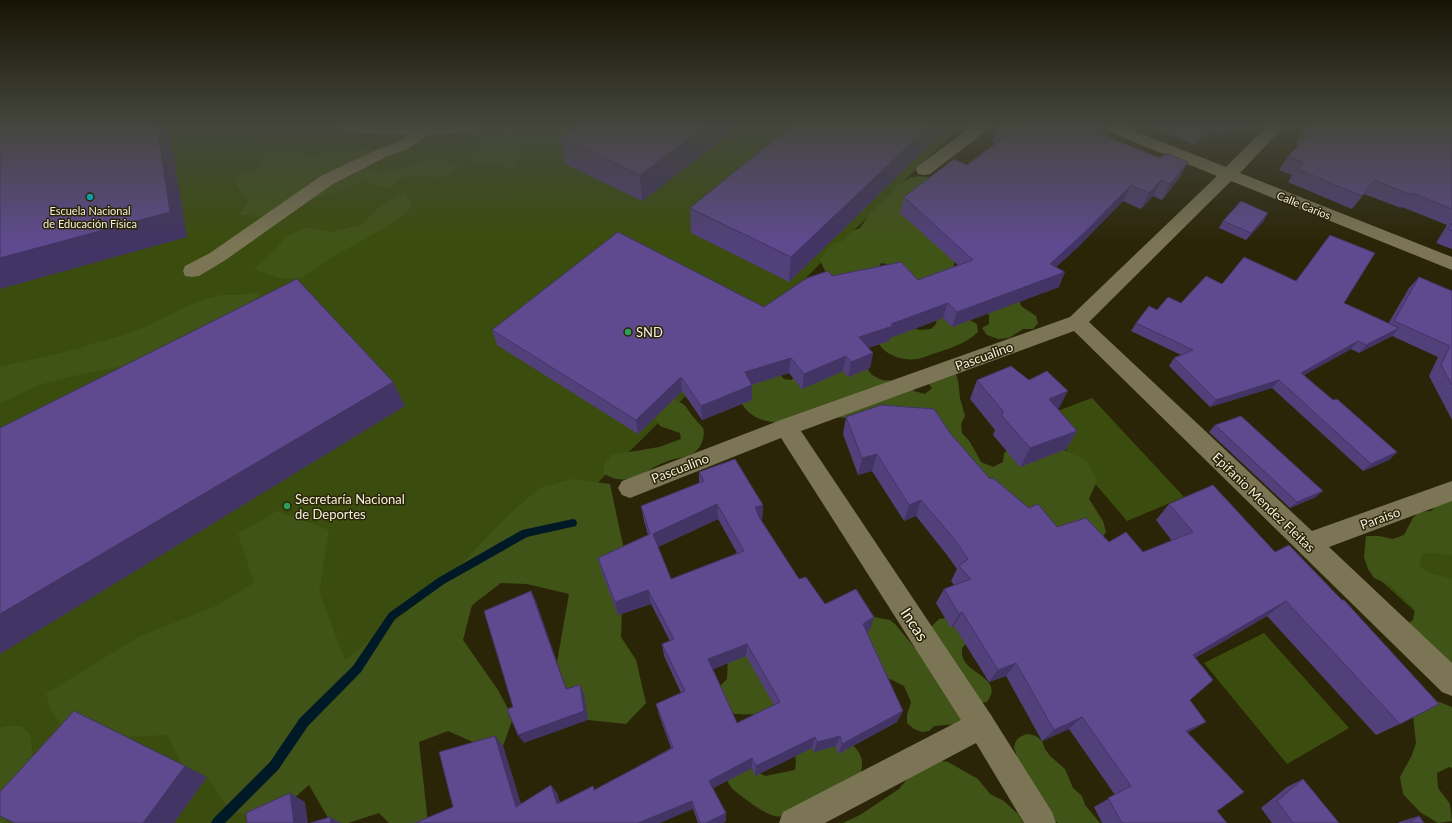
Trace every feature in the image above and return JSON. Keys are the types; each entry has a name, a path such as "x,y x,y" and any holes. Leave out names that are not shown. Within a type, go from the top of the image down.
{"street":[{"path":"192,271 217,257 327,180 357,165"},
{"path":"924,170 930,165"},
{"name":"Calle Carios","path":"1207,165 1452,264"},
{"name":"Pascualino","path":"630,488 786,427 1077,322 1238,165"},
{"name":"Epifanio Mendez Fleitas","path":"1077,322 1452,682"},
{"name":"Incas","path":"786,427 981,725 1041,823"},
{"name":"Paraiso","path":"1308,544 1452,491"},
{"path":"794,823 981,725"}],"green space":[{"name":"Secretaría Nacional de Deportes","path":"0,165 920,165 508,571 249,823 0,823"},
{"path":"261,165 365,165 376,171 405,168 411,165 459,166 447,176 442,177 409,175 402,178 388,189 362,181 337,192 300,203 274,216 240,215 249,200 238,189 234,178 262,167"},
{"path":"499,165 517,165 516,168"},
{"path":"918,176 927,177 934,182 957,254 952,272 918,281 892,265 881,263 878,269 910,327 920,330 931,329 936,324 937,317 968,319 977,324 978,332 964,342 953,347 920,358 908,359 893,356 881,347 851,288 826,273 820,260 828,248 834,243 843,241 852,231 860,228 871,212 898,185 910,178"},
{"path":"405,193 412,203 409,211 383,229 336,255 301,278 279,278 254,269 276,249 285,237 308,227 330,232 363,224 381,205"},
{"path":"253,292 259,295 253,302 224,318 189,332 161,351 138,363 42,384 0,403 0,367 78,349 117,337 142,328 188,306 210,298 222,295 242,295"},
{"path":"1015,295 1021,306 1036,316 1038,323 1033,329 1023,329 1009,338 998,339 987,335 982,328 989,324 987,309"},
{"path":"844,364 867,368 872,375 882,380 894,381 914,391 925,394 932,388 926,380 955,371 965,416 961,424 962,433 970,442 981,462 993,467 1003,462 1004,453 1012,447 1062,449 1087,461 1097,481 1089,499 1103,521 1106,532 1100,541 1056,531 854,419 835,418 781,423 770,422 759,419 750,413 742,404 749,365 771,365 784,379 791,380 795,377"},
{"path":"1092,398 1184,497 1127,521 1039,418"},
{"path":"673,399 684,405 703,428 704,435 698,450 689,455 668,461 629,479 612,478 603,473 605,463 612,455 659,447 681,439 680,433 660,426 655,418"},
{"path":"573,479 610,484 624,550 621,637 636,660 646,703 626,724 588,720 551,705 529,674 557,662 569,594 527,584 501,583 472,605 463,640 498,690 513,718 503,746 473,742 448,731 419,742 428,823 389,823 379,813 348,823 331,823 309,785 270,819 230,811 207,777 183,765 167,735 76,740 52,713 46,694 138,637 216,606 254,583 238,534 277,511 329,530 319,592 345,660 444,583 503,520 539,488"},
{"path":"1452,497 1452,555 1424,553 1421,555 1419,564 1429,573 1452,579 1452,671 1403,627 1413,620 1415,609 1390,585 1374,578 1368,569 1364,557 1366,536 1379,536 1393,539 1404,535 1413,518 1419,512 1431,511 1437,505"},
{"path":"1452,529 1452,645 1368,569"},
{"path":"869,616 890,620 914,647 929,654 930,628 939,619 946,618 972,640 963,647 963,659 991,686 991,693 987,702 971,704 970,719 957,724 934,726 929,731 922,732 914,729 907,723 907,715 911,702 904,686 890,679 883,681 817,636"},
{"path":"1264,633 1349,728 1287,764 1204,663"},
{"path":"741,649 859,752 862,761 860,775 813,803 808,799 793,812 780,816 773,815 757,808 732,788 726,777 743,764 765,776 795,770 796,762 795,754 762,715 731,713 717,689 727,679 728,657"},
{"path":"1427,697 1452,707 1452,768 1449,767 1437,773 1438,788 1450,804 1452,821 1438,823 1420,812 1403,794 1400,777 1412,755 1416,743 1413,716"},
{"path":"4,726 21,726 30,734 33,760 13,810 4,823 0,823 0,728"},
{"path":"1028,734 1036,736 1042,741 1050,756 1065,769 1073,788 1082,796 1085,805 1100,823 1059,823 1034,813 1014,747 1018,738"},
{"path":"932,759 948,762 978,779 990,794 1004,801 1018,814 1023,823 843,823 860,815 899,789 909,777"}],"building":[{"path":"0,165 163,165 170,212 0,258"},
{"path":"619,165 653,165 640,175"},
{"path":"743,165 888,165 791,257 690,208"},
{"path":"946,165 1185,165 1170,184 1161,180 1149,193 1131,185 1085,232 1050,264 1065,272 957,312 948,303 891,324 893,326 859,337 873,353 851,362 846,356 804,374 791,358 745,372 752,385 701,406 681,377 636,420 492,330 618,232 764,307 807,278 828,271 832,276 901,262 918,280 973,260 904,197"},
{"path":"1301,165 1452,165 1452,209 1413,193 1412,195 1374,180 1362,196 1297,169"},
{"path":"1241,201 1268,213 1251,233 1223,221"},
{"path":"1452,223 1452,231 1448,229"},
{"path":"1330,235 1375,253 1344,303 1399,328 1366,345 1358,341 1301,373 1333,400 1337,399 1397,452 1371,464 1279,380 1216,400 1174,358 1193,350 1136,323 1149,306 1157,310 1168,297 1181,303 1206,276 1222,284 1244,257 1296,281"},
{"path":"1419,277 1452,291 1452,385 1441,365 1450,346 1394,321"},
{"path":"297,279 393,382 0,614 0,428"},
{"path":"1011,366 1029,380 1047,371 1068,391 1049,399 1077,431 1030,448 1002,416 1003,411 977,380"},
{"path":"881,405 934,409 950,433 990,479 993,478 1029,508 1038,504 1057,527 1086,518 1109,542 1126,532 1143,552 1193,532 1169,504 1213,485 1275,552 1289,545 1342,600 1344,600 1439,704 1400,724 1286,601 1193,655 1213,680 1190,700 1206,722 1186,731 1244,792 1217,811 1227,823 1122,823 1108,798 1131,786 1082,717 1054,730 1016,663 998,670 962,612 959,614 944,589 971,579 959,566 968,559 955,540 921,500 909,505 877,454 862,458 846,417"},
{"path":"1241,416 1323,491 1297,502 1215,425"},
{"path":"735,459 763,505 755,507 759,517 799,579 806,577 825,604 856,589 874,617 863,624 903,711 842,744 840,736 817,742 815,737 756,766 752,758 709,781 726,813 706,823 700,823 692,801 638,823 415,823 453,807 439,752 495,736 516,807 551,785 557,804 593,786 594,790 673,748 656,704 685,691 662,644 674,639 648,590 615,602 598,558 650,534 641,506 704,481 699,472","holes":["717,504 744,551 671,579 653,534","747,644 780,702 737,723 708,659"]},
{"path":"531,591 566,689 580,685 584,711 518,735 507,709 513,707 484,611"},
{"path":"74,711 185,766 143,823 15,823 0,816 0,792"},
{"path":"1303,779 1339,823 1293,823 1277,801"},
{"path":"290,793 294,823 247,823 246,813"},
{"path":"1419,816 1424,823 1409,823"},
{"path":"330,817 331,823 310,823"}],"waterway":[{"path":"217,823 274,766 304,722 357,669 392,616 441,581 525,533 573,523"}],"place":[{"name":"Escuela Nacional de Educación Física","path":"90,197"},
{"name":"SND","path":"628,332"},
{"name":"Secretaría Nacional de Deportes","path":"287,506"}]}
